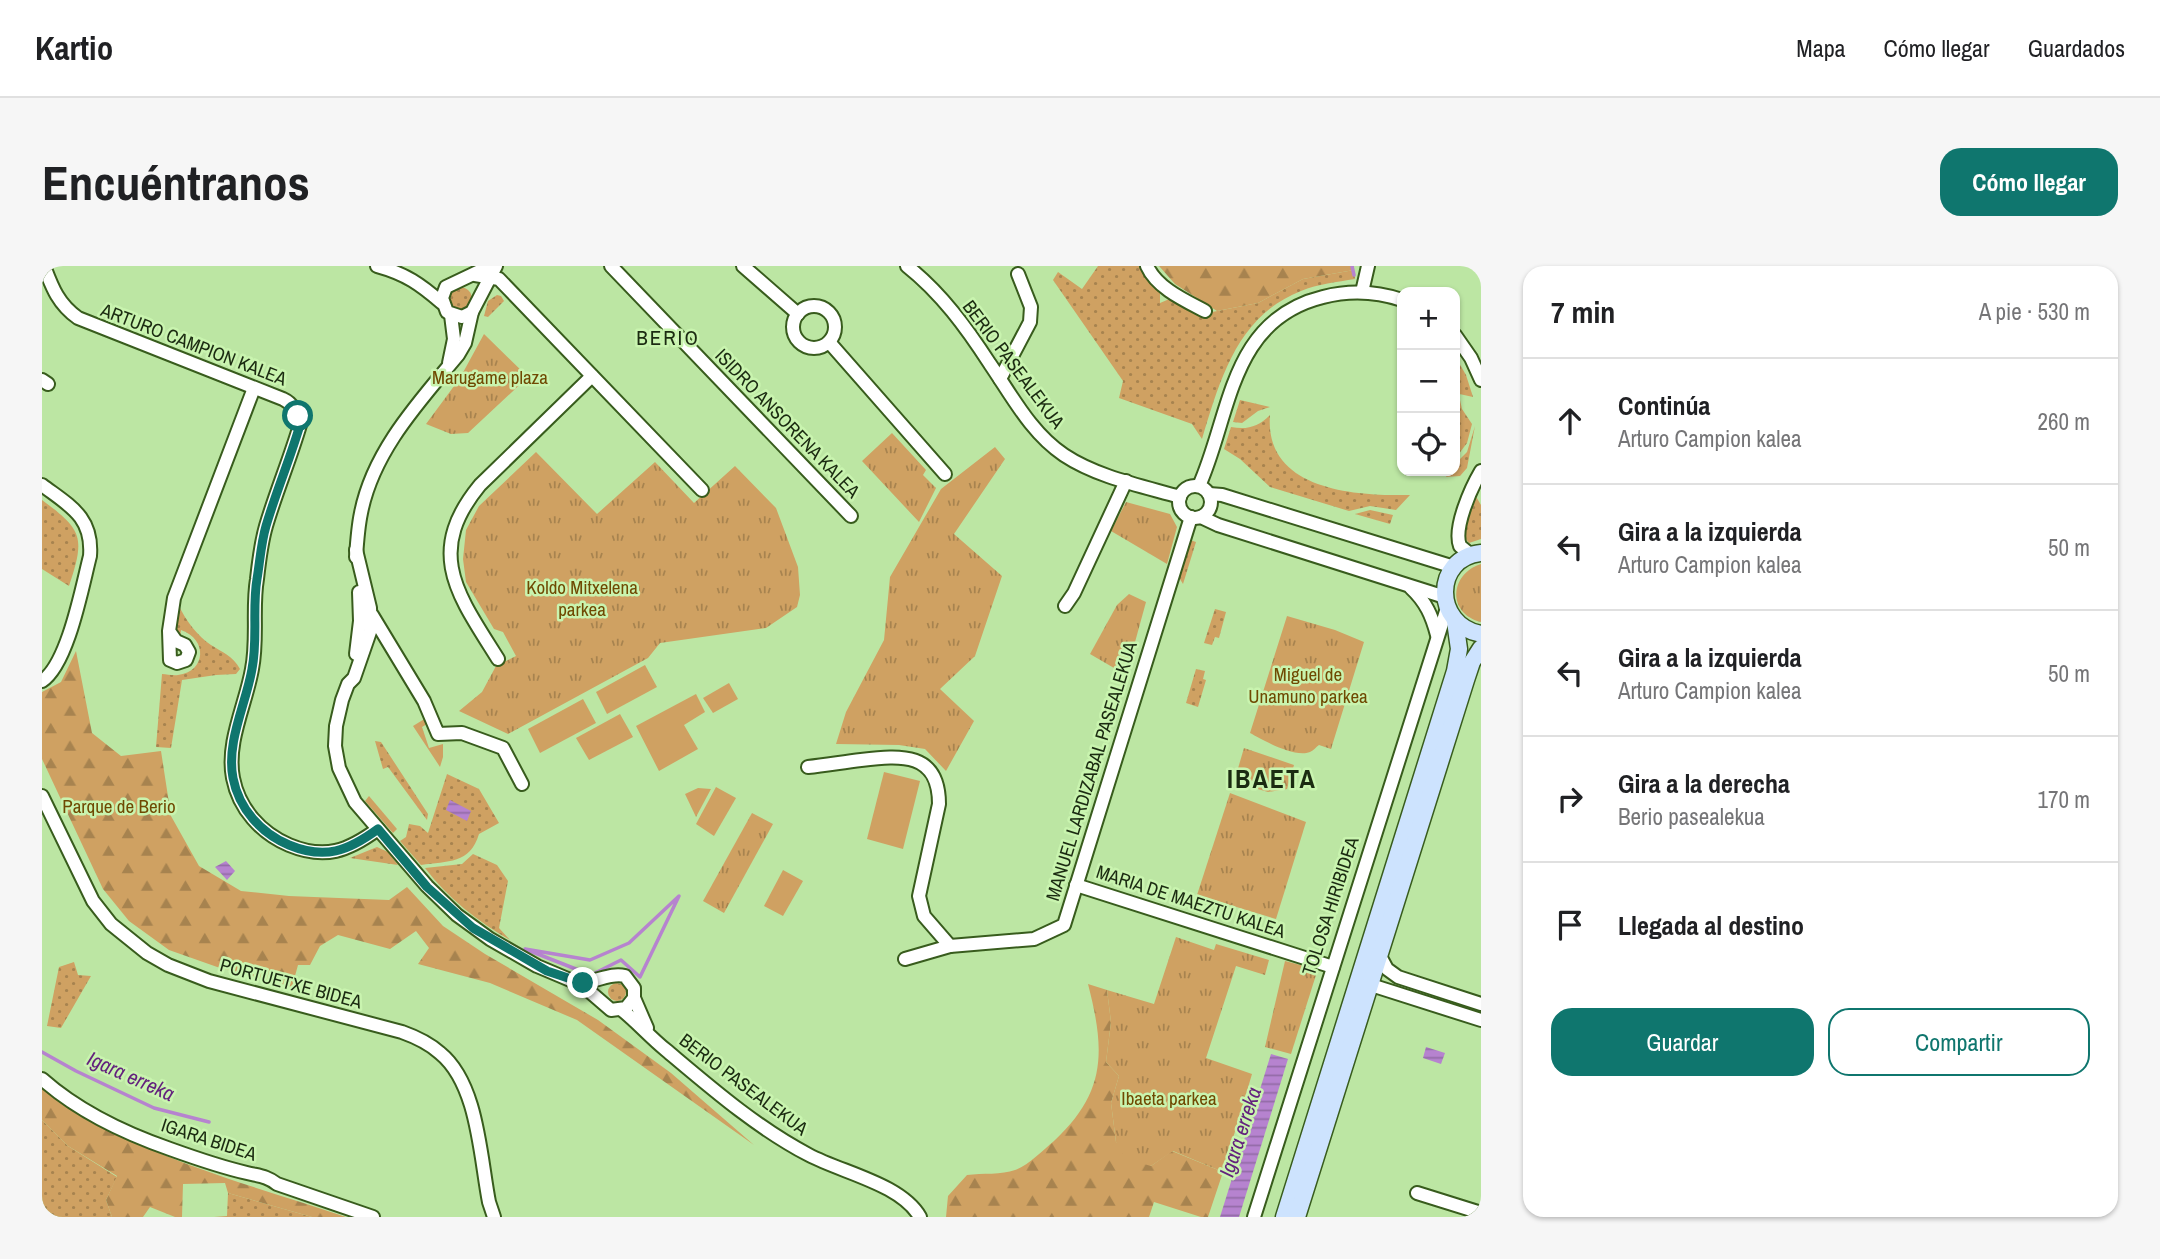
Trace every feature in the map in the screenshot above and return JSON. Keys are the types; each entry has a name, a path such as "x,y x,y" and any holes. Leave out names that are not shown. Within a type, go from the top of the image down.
{"main road":[{"path":"1284,1217 1458,658 1459,640 1445,587 1454,567 1478,553"},
{"path":"1449,609 1470,631 1481,634"},
{"path":"1297,1217 1472,662 1481,648"}],"street":[{"name":"ARTURO CAMPION KALEA","path":"44,266 60,302 78,318 289,402 298,416 300,425 265,529 256,580 254,655 233,748 234,780 245,809 258,825 276,839 293,847 311,852 331,852 356,845 378,829"},
{"path":"377,266 399,269 420,283 451,315 462,317 496,289 508,290"},
{"name":"ISIDRO ANSORENA KALEA","path":"611,266 851,516"},
{"path":"743,266 798,314"},
{"name":"BERIO PASEALEKUA","path":"907,266 927,282 962,322 1035,429 1054,447 1087,467 1180,497"},
{"path":"1147,266 1150,273 1171,293 1205,311"},
{"path":"1363,292 1368,266"},
{"path":"442,303 443,292 456,283 493,270 508,290 702,490"},
{"name":"BERIO PASEALEKUA","path":"493,270 477,302 465,343 399,430 378,465 361,511 355,567 361,612 360,626 336,726 335,746 339,768 355,802 427,887 468,924 537,966 589,989 611,1010 622,1010 654,1040 772,1133 823,1163 897,1193 910,1203 920,1217"},
{"path":"1000,379 1030,322 1031,307 1018,274"},
{"path":"420,283 471,285 477,295 477,302"},
{"path":"1196,517 1210,508 1204,490 1238,369 1254,342 1280,317 1315,299 1363,292 1397,299"},
{"path":"810,307 818,307 830,314 835,325 833,337 820,347 810,348 800,343 794,331 794,320 798,314 810,307"},
{"name":"BERIO PASEALEKUA","path":"448,368 454,339 451,315"},
{"path":"829,342 945,474"},
{"path":"1460,342 1481,380"},
{"path":"498,659 465,606 453,575 450,554 454,525 464,504 480,485 592,376"},
{"path":"169,631 174,598 254,388"},
{"path":"1478,553 1460,546 1458,534 1470,493 1481,471"},
{"path":"1065,606 1074,593 1126,481"},
{"path":"42,485 79,515 89,533 91,545 65,648 54,670 42,681"},
{"path":"1449,609 1405,583 1196,517 1182,511 1180,497 1190,487 1204,490 1454,567"},
{"name":"MANUEL LARDIZABAL PASEALEKUA","path":"905,958 950,946 1034,939 1064,925 1196,517"},
{"name":"BERIO PASEALEKUA","path":"348,684 354,678 372,629 356,550"},
{"path":"1405,583 1429,610 1438,637"},
{"name":"TOLOSA HIRIBIDEA","path":"1254,1217 1449,609"},
{"name":"BERIO PASEALEKUA","path":"370,612 394,654"},
{"name":"BERIO PASEALEKUA","path":"360,626 368,639 394,654"},
{"path":"394,654 424,701 438,734 462,733 503,748 522,784"},
{"path":"808,767 881,758 909,758 918,761 933,774 939,804 919,896 924,916 950,946"},
{"name":"PORTUETXE BIDEA","path":"42,796 93,901 111,924 148,953 167,965 209,981 402,1032 423,1040 440,1052 459,1076 471,1104 494,1217"},
{"name":"MARIA DE MAEZTU KALEA","path":"1076,885 1333,967"},
{"path":"1380,956 1387,969 1398,977 1481,1004"},
{"name":"BERIO PASEALEKUA","path":"575,982 591,983 614,975 625,976 634,988 634,998 654,1040"},
{"path":"600,1000 599,989 605,979"},
{"path":"1371,985 1481,1020"},
{"path":"622,1010 629,1006 634,998"},
{"name":"IGARA BIDEA","path":"42,1079 61,1096 95,1116 157,1144 248,1174 267,1177 277,1184 373,1217"},
{"path":"1418,1193 1481,1213"}],"green space":[{"path":"1098,266 1140,266 1160,289 1160,303 1174,297 1202,314 1258,303 1303,279 1354,270 1355,279 1301,291 1279,302 1261,316 1234,352 1216,394 1202,439 1192,424 1119,398 1123,381 1053,280 1058,272 1082,289"},
{"path":"1159,266 1354,266 1354,270 1303,279 1258,303 1217,311 1175,284"},
{"path":"460,287 471,294 472,299 465,310 460,311 449,304 448,299 455,288"},
{"path":"497,295 504,301 488,317 484,316 488,301"},
{"name":"Marugame plaza","path":"484,334 528,377 468,433 451,434 426,424 460,378"},
{"path":"1460,365 1466,375 1473,397 1460,394"},
{"path":"1240,400 1270,407 1258,411 1242,423 1233,422"},
{"path":"1460,400 1462,409 1472,424 1467,443 1460,452"},
{"path":"1270,415 1272,440 1282,460 1298,474 1318,484 1341,490 1365,494 1410,495 1396,510 1370,506 1349,511 1270,487 1240,459 1224,449 1231,427 1252,427"},
{"path":"1475,426 1467,468 1460,476 1460,459 1467,452"},
{"path":"892,433 926,470 923,475 936,488 919,522 862,461"},
{"path":"995,447 1005,459 954,534 1002,576 975,656 940,689 974,721 946,771 925,749 899,745 836,744 846,712 884,640 890,577 941,489"},
{"name":"Koldo Mitxelena parkea","path":"536,452 597,514 655,462 694,503 735,466 776,508 798,567 800,595 797,607 766,628 660,643 648,658 508,734 459,711 482,692 496,666 516,656 503,632 494,629 466,582 463,559 466,530 479,506"},
{"path":"1475,495 1481,505 1481,539 1469,543 1462,534"},
{"path":"42,500 66,519 77,536 77,557 69,586 42,569"},
{"path":"1126,502 1170,514 1177,527 1167,564 1111,531"},
{"path":"1370,510 1393,515 1390,524 1355,514"},
{"path":"1190,540 1196,542 1183,584 1178,576"},
{"path":"1481,564 1481,622 1462,611 1456,594 1463,576"},
{"path":"1129,594 1146,602 1126,675 1090,654 1117,605"},
{"path":"179,606 201,637 231,658 240,669 236,674 182,680 171,748 156,747 162,674 187,673 194,668 200,655 196,640 190,634 181,630 180,637 173,629"},
{"path":"1215,609 1226,612 1219,638 1215,637 1212,645 1204,643"},
{"name":"Miguel de Unamuno parkea","path":"1287,616 1364,642 1331,749 1319,745 1310,752 1296,753 1250,733"},
{"name":"Parque de Berio","path":"76,651 92,733 121,756 161,751 171,816 199,866 241,891 289,896 389,900 407,887 443,926 485,954 598,1020 671,1073 754,1145 577,1020 490,983 418,964 429,948 416,931 390,949 338,935 320,946 310,965 298,965 292,987 220,968 169,950 129,921 103,889 42,759 42,692 61,682"},
{"path":"645,665 657,687 607,714 596,692"},
{"path":"1196,669 1205,671 1203,679 1206,680 1198,707 1186,703"},
{"path":"729,683 738,699 713,713 703,698"},
{"path":"696,694 705,712 684,725 698,749 659,771 636,726"},
{"path":"583,699 596,723 540,753 528,729"},
{"path":"620,714 633,737 589,760 576,738"},
{"path":"426,718 427,724 422,727 429,748 443,744 440,767 413,726"},
{"path":"375,741 381,742 428,814 427,820 388,767 383,769"},
{"path":"1244,748 1294,765 1287,789 1268,792 1234,782"},
{"path":"884,772 920,781 903,849 867,839"},
{"path":"447,774 479,789 499,823 479,834 475,844 464,856 421,865 400,841 406,837 409,824 420,826 428,833"},
{"path":"716,787 736,798 714,836 696,824"},
{"path":"698,788 711,789 696,817 685,794"},
{"path":"1230,793 1306,822 1276,919 1197,895"},
{"path":"369,796 397,829 393,833 365,801"},
{"path":"752,813 773,824 724,913 703,901"},
{"path":"377,847 388,852 398,865 350,858"},
{"path":"473,854 497,865 508,881 499,928 510,940 464,908 425,868 462,864"},
{"path":"783,870 803,881 783,916 764,906"},
{"name":"Ibaeta parkea","path":"1176,937 1214,950 1216,944 1269,960 1265,975 1236,966 1206,1058 1252,1074 1223,1172 1173,1151 1151,1166 1126,1159 1116,1142 1111,1103 1119,1076 1106,1062 1111,1022 1107,990 1154,1004"},
{"path":"1285,961 1312,968 1316,975 1291,1054 1265,1047"},
{"path":"74,962 78,975 91,976 61,1028 47,1026 59,967"},
{"path":"617,983 623,986 626,992 623,998 617,1001 611,998 608,992 611,986"},
{"path":"1088,984 1107,990 1111,1022 1106,1062 1119,1076 1111,1103 1116,1142 1151,1166 1172,1151 1223,1172 1208,1217 1154,1202 1149,1217 946,1217 948,1196 967,1175 1004,1173 1025,1165 1054,1141 1084,1105 1093,1087 1099,1050"},
{"path":"42,1088 112,1132 150,1149 346,1217 312,1217 228,1193 225,1183 183,1184 182,1217 150,1207 143,1217 112,1217 106,1200 117,1176 68,1146 42,1120"},
{"path":"42,1120 68,1146 117,1177 106,1200 112,1217 42,1217"},
{"path":"228,1193 312,1217 214,1217 227,1216"}],"shaded area":[{"path":"450,800 471,811 467,821 446,810"},
{"path":"226,861 235,871 227,880 215,867"},
{"path":"1426,1047 1445,1053 1441,1064 1423,1058"},
{"path":"1271,1054 1288,1059 1239,1217 1220,1217"}],"waterway":[{"path":"1352,266 1354,275"},
{"path":"679,896 640,977 621,960 591,975 525,949 590,960 629,943 679,896"},
{"name":"Igara erreka","path":"42,1052 154,1108 209,1122"}],"district":[{"name":"BERIO","path":"668,337"},
{"name":"IBAETA","path":"1272,778"}],"route":[{"path":"298,416 300,425 265,529 256,580 256,634 252,670 233,748 234,780 245,809 258,825 276,839 311,852 331,852 356,845 378,829 427,887 473,928 547,971 583,983"}]}
